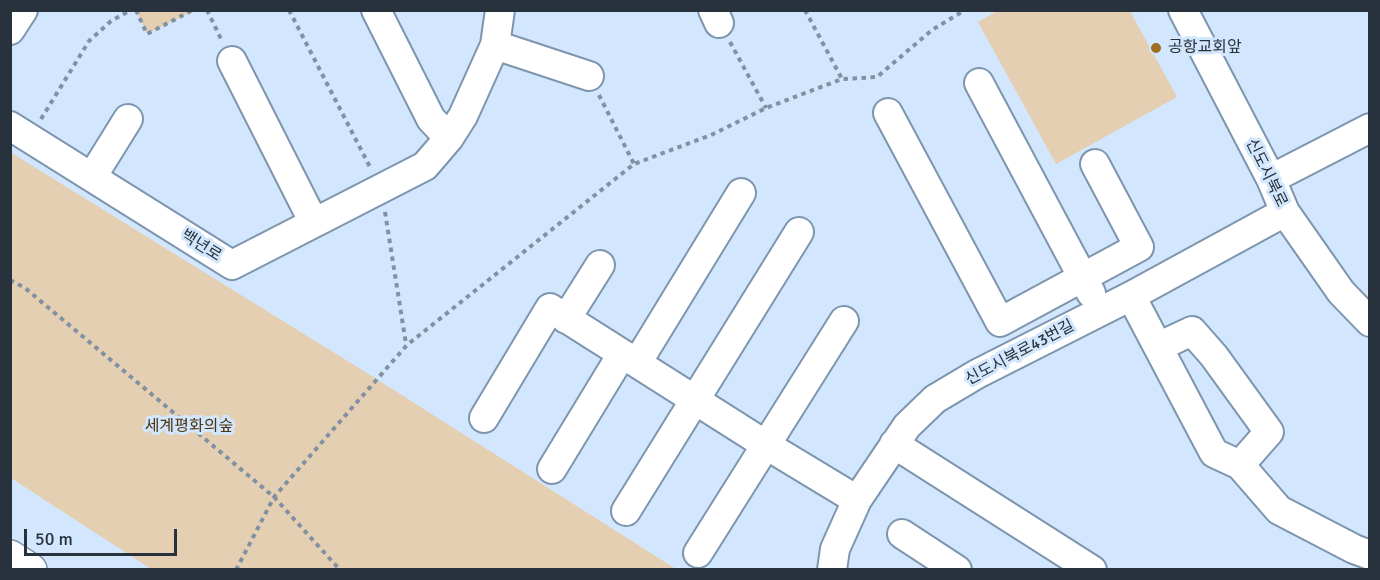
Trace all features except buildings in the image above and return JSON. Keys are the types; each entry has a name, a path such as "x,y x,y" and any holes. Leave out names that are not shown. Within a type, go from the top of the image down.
{"highway":[{"path":"10,557 30,570"}],"street":[{"path":"10,30 23,10"},
{"path":"376,10 431,119 449,138"},
{"name":"백년로","path":"20,131 232,265 424,166 449,138 463,116 495,45 500,10"},
{"name":"신도시북로","path":"1183,10 1271,179 1285,212 1341,292 1370,322"},
{"path":"495,45 590,76"},
{"path":"232,61 314,223"},
{"path":"979,83 1101,311"},
{"path":"888,113 1000,322 1139,247 1095,164"},
{"path":"92,177 128,119"},
{"path":"1271,179 1370,128"},
{"path":"552,469 630,359 741,193"},
{"name":"신도시북로43번길","path":"832,570 835,549 857,500 906,426 935,399 977,374 1131,296 1285,212"},
{"path":"626,511 799,232"},
{"path":"566,319 600,265"},
{"path":"1131,296 1214,453 1240,465 1279,510 1370,555"},
{"path":"484,418 550,308 857,500"},
{"path":"698,553 844,321"},
{"path":"1158,346 1192,331 1214,356 1269,432 1240,465"},
{"path":"894,444 1092,570"},
{"path":"902,534 957,570"}],"path":[{"path":"20,131 89,41 111,21 131,10"},
{"path":"136,10 147,33 193,10"},
{"path":"207,10 232,61"},
{"path":"805,10 842,80"},
{"path":"236,570 274,497 407,345 634,164 711,135 766,108 842,80 877,77 932,30 965,10"},
{"path":"716,17 766,108"},
{"path":"590,76 634,164"},
{"path":"10,280 25,288 274,497 340,570"}],"green space":[{"path":"999,10 1130,11 1177,97 1056,164 978,22"},
{"path":"136,11 193,11 147,34"},
{"name":"세계평화의숲","path":"10,152 367,373 676,569 151,569 11,478"}],"place":[{"name":"공항교회앞","path":"1156,48"}]}
